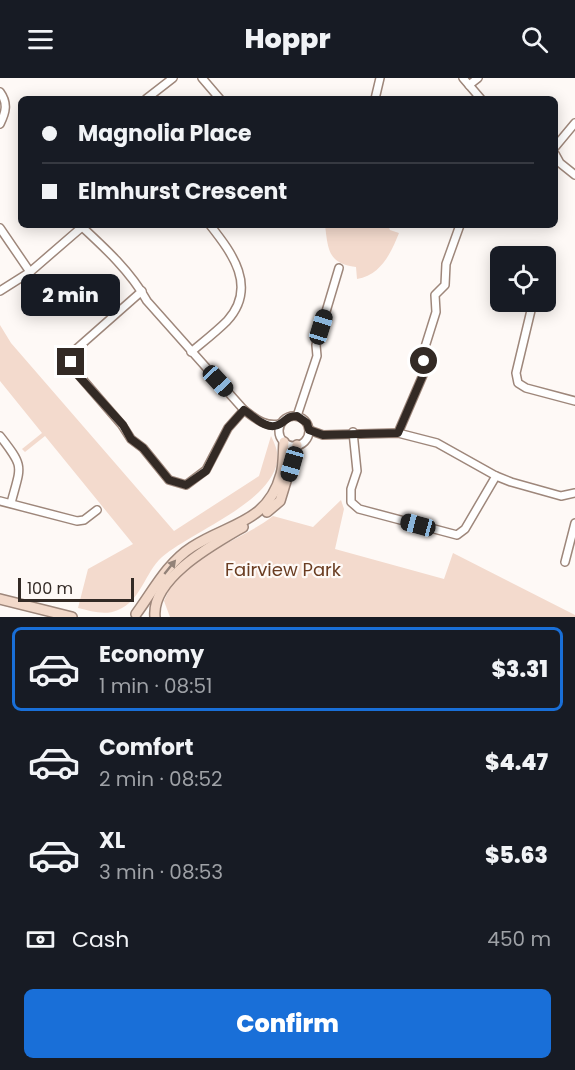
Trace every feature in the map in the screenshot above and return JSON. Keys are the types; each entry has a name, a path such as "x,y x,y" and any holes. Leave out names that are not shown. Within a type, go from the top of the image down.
{"street":[{"path":"150,96 173,78"},
{"path":"202,78 217,96"},
{"path":"376,96 380,78"},
{"path":"463,78 479,96"},
{"path":"470,85 478,78"},
{"path":"0,92 6,109 0,124"},
{"path":"558,143 575,123"},
{"path":"558,159 575,175"},
{"path":"0,228 30,272"},
{"path":"0,291 30,272 79,228"},
{"path":"83,228 102,245 142,291 147,301 244,410 258,421 270,426 280,424 287,417 297,416 307,423 309,430 306,440 297,445 284,442"},
{"path":"191,352 228,319 239,300 241,283 239,269 230,251 212,228"},
{"path":"398,433 423,375 426,347 436,312 435,295 445,285 446,264 459,228"},
{"path":"297,416 317,356 316,345 339,268"},
{"path":"142,291 74,351 71,362 76,373 123,425 131,439 143,448 169,480 186,485 206,471 228,428 244,410"},
{"path":"531,312 516,373 518,383 526,388 575,401"},
{"path":"134,616 176,560 192,547 258,513 269,502 282,472 284,442 279,434 280,424"},
{"path":"309,430 323,435 353,432 398,433 437,443 496,476 561,496 575,495"},
{"path":"353,432 357,471 351,489 351,501 359,509 457,535 465,529 496,476"},
{"path":"0,436 17,458 20,466 11,503"},
{"path":"134,616 147,613 154,617 154,609 160,593 187,562 264,515 280,501 297,445"},
{"path":"0,501 77,521 84,520 97,510"},
{"path":"565,562 575,523"},
{"path":"0,599 72,617"}],"green space":[{"path":"325,228 389,228 399,233 389,255 379,268 357,279 356,267 340,263 335,259 327,241"},
{"path":"0,325 11,343 174,531 259,476 271,436 276,449 277,463 271,478 245,504 162,557 151,570 138,593 126,606 108,613 78,608 88,569 133,544 45,436 25,452 22,449 42,433 0,381"},
{"name":"Fairview Park","path":"341,500 344,509 335,549 444,579 453,553 575,617 170,617 164,601 169,590 184,570 195,562 273,516 313,527"}],"route":[{"path":"71,362 76,373 169,480 186,485 206,471 228,428 244,410 258,421 270,426 280,424 287,417 297,416 303,418 309,430 323,435 353,432 398,433 423,375 424,361"}]}
